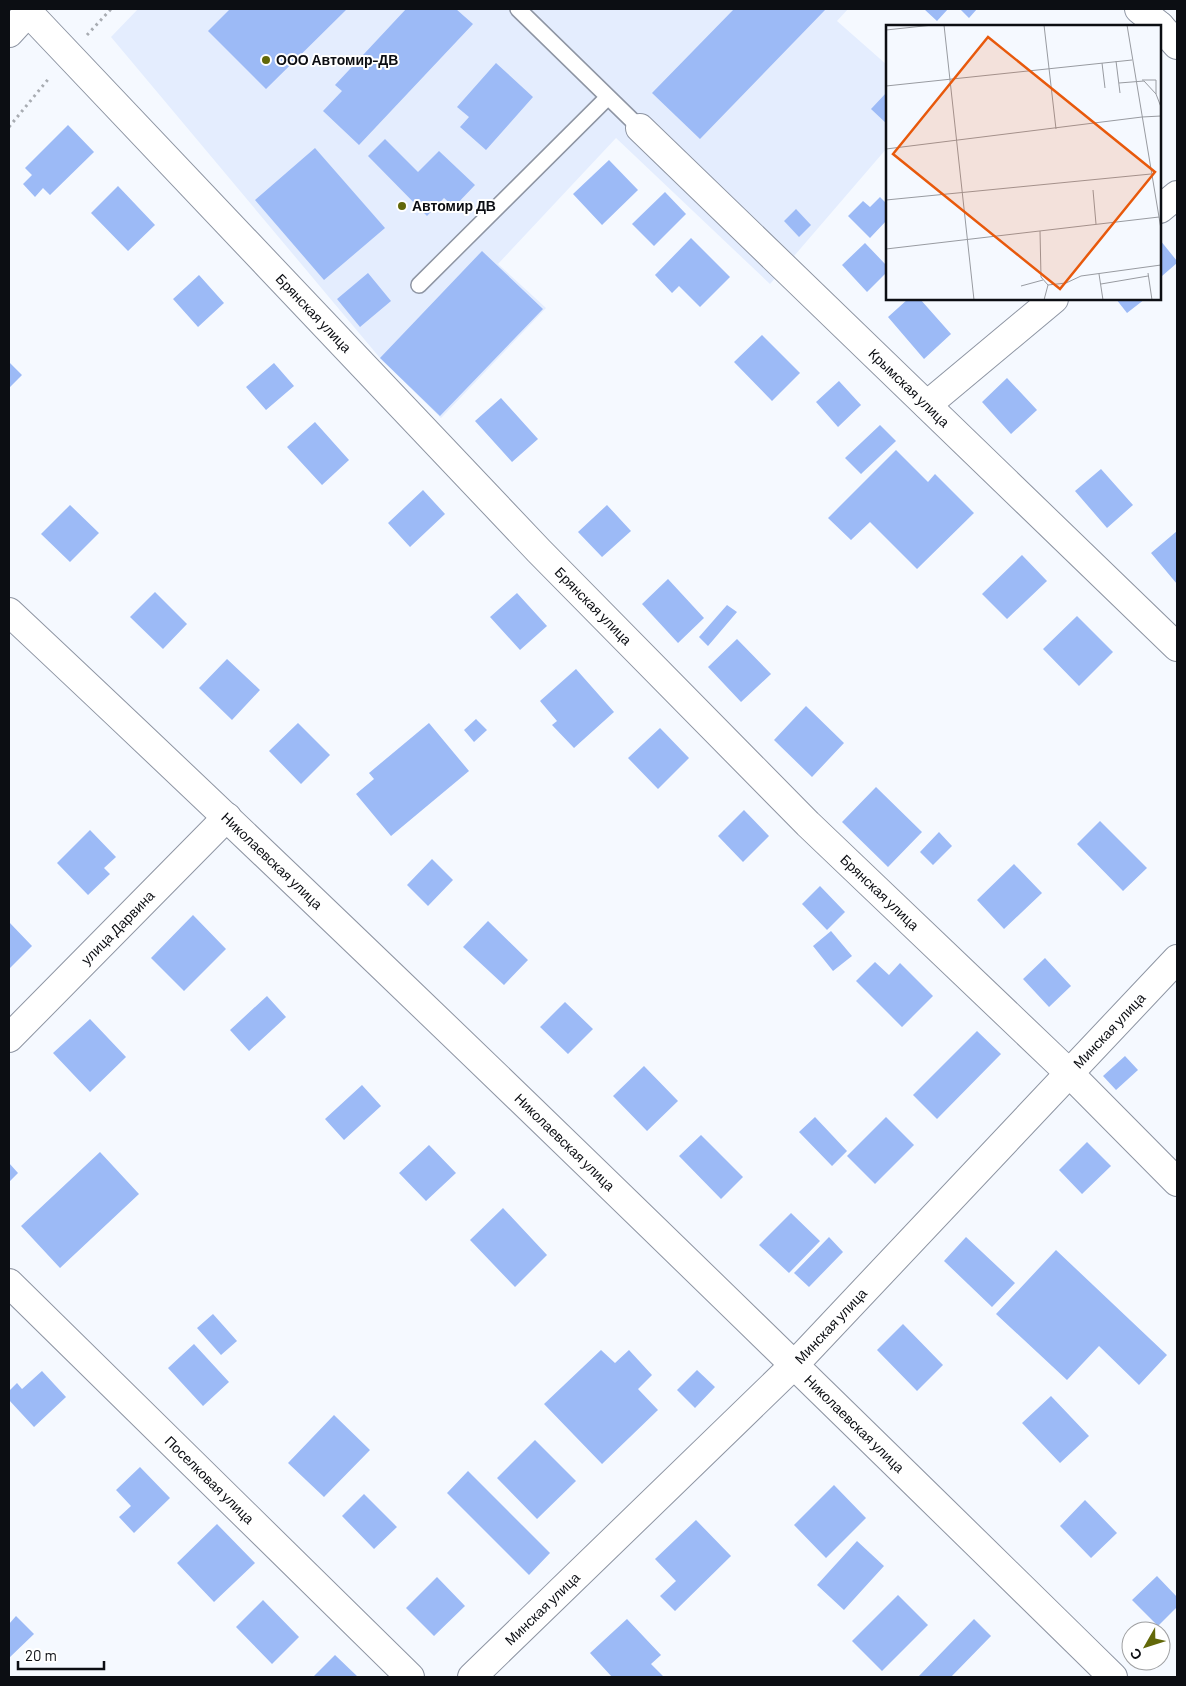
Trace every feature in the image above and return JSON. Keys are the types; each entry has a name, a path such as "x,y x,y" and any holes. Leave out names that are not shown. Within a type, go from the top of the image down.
{"main road":[{"path":"1139,9 1159,25"},
{"path":"9,33 29,10"},
{"name":"Брянская улица","path":"29,10 539,551 808,824 1069,1073 1177,1182"},
{"path":"1161,27 1177,45"},
{"name":"Крымская улица","path":"640,128 1177,647"},
{"path":"1161,209 1177,195"},
{"path":"927,406 1053,300"},
{"name":"Николаевская улица","path":"9,612 226,817 794,1364 1114,1677"},
{"name":"улица Дарвина","path":"9,1038 226,817"},
{"name":"Минская улица","path":"472,1677 794,1364 1177,960"},
{"name":"Поселковая улица","path":"9,1283 410,1677"}],"lane":[{"path":"518,9 640,128"},
{"path":"419,285 608,97"}],"shaded area":[{"name":"Автомир ДВ","path":"138,9 848,9 837,21 886,64 886,149 770,284 616,138 498,264 546,308 441,418 380,358 111,37"}],"building":[{"name":"ООО Автомир-ДВ","path":"230,9 347,9 266,89 208,31"},
{"path":"406,9 456,9 473,24 359,145 323,111 342,91 335,85"},
{"path":"734,9 826,9 700,139 652,93"},
{"path":"924,9 948,9 937,21"},
{"path":"960,9 977,9 969,18"},
{"path":"496,63 533,97 486,150 460,127 469,117 457,107"},
{"path":"886,93 886,123 871,109"},
{"path":"68,125 94,152 50,195 43,188 35,197 23,184 32,175 25,168"},
{"path":"385,139 418,172 439,151 475,185 454,207 444,198 427,216 368,156"},
{"path":"315,148 385,228 324,280 255,200"},
{"path":"609,160 638,190 602,225 573,194"},
{"path":"118,186 155,225 128,251 91,213"},
{"path":"665,192 686,214 654,246 632,224"},
{"path":"880,197 886,203 886,221 870,238 848,216 863,201 870,207"},
{"path":"796,209 811,225 799,237 784,221"},
{"path":"691,238 730,277 700,307 679,286 672,293 655,275"},
{"path":"1161,241 1177,261 1161,275"},
{"path":"865,243 886,265 886,273 867,292 842,265"},
{"path":"482,251 543,309 440,416 380,358"},
{"path":"368,273 391,301 360,327 337,299"},
{"path":"199,275 224,303 198,327 173,299"},
{"path":"907,300 921,300 951,334 924,359 888,317"},
{"path":"1117,300 1144,300 1127,313"},
{"path":"762,335 800,373 772,401 734,362"},
{"path":"9,362 22,375 9,388"},
{"path":"274,363 294,386 266,410 246,387"},
{"path":"1007,378 1037,410 1011,434 982,402"},
{"path":"839,381 861,405 838,427 816,402"},
{"path":"501,398 538,439 512,462 475,421"},
{"path":"315,422 349,460 322,485 287,447"},
{"path":"880,425 896,441 861,474 845,458"},
{"path":"896,450 928,482 935,474 974,513 917,569 870,522 851,540 828,518"},
{"path":"1101,469 1133,505 1107,528 1075,491"},
{"path":"423,490 445,514 410,547 388,523"},
{"path":"70,505 99,533 70,562 41,534"},
{"path":"607,505 631,531 602,557 578,532"},
{"path":"1177,531 1177,584 1151,553"},
{"path":"1022,555 1047,581 1007,619 982,594"},
{"path":"668,579 704,618 678,643 642,604"},
{"path":"155,592 187,624 163,649 130,617"},
{"path":"517,593 547,626 520,650 490,617"},
{"path":"727,605 737,612 708,646 699,637"},
{"path":"1077,616 1113,652 1079,686 1043,649"},
{"path":"737,639 771,674 741,702 708,667"},
{"path":"227,659 260,690 232,720 199,688"},
{"path":"576,669 614,712 574,748 552,725 557,721 540,701"},
{"path":"806,706 844,743 812,777 774,740"},
{"path":"476,719 487,730 474,742 464,730"},
{"path":"298,723 330,755 301,784 269,751"},
{"path":"429,723 469,771 391,836 356,794 374,779 369,773"},
{"path":"660,728 689,758 658,789 628,758"},
{"path":"876,787 922,832 888,867 842,822"},
{"path":"744,810 769,836 743,862 718,836"},
{"path":"1100,821 1147,868 1123,891 1077,844"},
{"path":"90,830 116,857 104,868 110,874 88,895 57,863"},
{"path":"939,832 952,846 933,865 920,852"},
{"path":"432,859 453,880 428,906 407,885"},
{"path":"1014,864 1042,893 1004,929 977,900"},
{"path":"820,886 845,912 827,930 802,904"},
{"path":"193,915 226,949 184,991 151,958"},
{"path":"488,921 528,960 504,985 463,947"},
{"path":"9,922 32,946 9,969"},
{"path":"831,931 852,956 833,971 813,946"},
{"path":"1045,958 1071,986 1049,1007 1023,979"},
{"path":"875,962 889,975 900,963 933,996 902,1027 856,981"},
{"path":"267,996 286,1017 249,1051 230,1030"},
{"path":"565,1002 593,1029 568,1054 540,1027"},
{"path":"90,1019 126,1057 90,1092 53,1053"},
{"path":"977,1031 1001,1054 937,1119 913,1095"},
{"path":"1125,1056 1138,1070 1116,1090 1103,1076"},
{"path":"644,1066 678,1101 647,1131 613,1096"},
{"path":"362,1085 381,1106 344,1140 325,1119"},
{"path":"815,1117 847,1151 832,1166 799,1132"},
{"path":"886,1117 914,1145 875,1184 847,1156"},
{"path":"701,1135 743,1177 721,1199 679,1156"},
{"path":"1087,1142 1111,1166 1082,1194 1059,1170"},
{"path":"429,1145 456,1173 426,1201 399,1173"},
{"path":"100,1152 139,1194 60,1268 21,1226"},
{"path":"9,1163 18,1173 9,1182"},
{"path":"503,1208 547,1255 515,1287 470,1240"},
{"path":"791,1213 820,1241 789,1273 759,1245"},
{"path":"829,1237 843,1252 809,1287 794,1273"},
{"path":"966,1237 1015,1283 992,1307 944,1261"},
{"path":"1056,1250 1167,1355 1139,1385 1099,1346 1067,1380 996,1314"},
{"path":"213,1314 237,1341 221,1355 197,1328"},
{"path":"903,1324 943,1365 917,1391 877,1350"},
{"path":"194,1344 229,1382 203,1406 168,1368"},
{"path":"601,1350 615,1363 629,1350 652,1375 638,1389 658,1410 602,1464 544,1404"},
{"path":"697,1370 715,1387 695,1408 677,1390"},
{"path":"42,1371 66,1397 34,1427 9,1400 9,1391 17,1383 22,1389"},
{"path":"1051,1396 1089,1436 1060,1463 1022,1423"},
{"path":"334,1415 370,1450 324,1497 288,1463"},
{"path":"535,1440 576,1481 537,1519 497,1478"},
{"path":"140,1467 170,1498 134,1533 119,1517 131,1506 116,1490"},
{"path":"468,1471 550,1553 529,1575 447,1493"},
{"path":"834,1485 866,1518 826,1558 794,1525"},
{"path":"364,1494 397,1527 374,1549 342,1516"},
{"path":"1085,1500 1117,1533 1091,1558 1060,1526"},
{"path":"696,1520 731,1556 675,1611 660,1596 676,1581 655,1559"},
{"path":"217,1524 255,1563 214,1602 177,1563"},
{"path":"857,1541 884,1566 844,1610 817,1585"},
{"path":"1157,1576 1177,1597 1177,1607 1163,1621 1153,1621 1132,1600"},
{"path":"437,1577 465,1606 434,1636 406,1608"},
{"path":"898,1595 928,1625 882,1671 852,1641"},
{"path":"263,1600 299,1637 272,1664 236,1627"},
{"path":"16,1616 34,1634 9,1658 9,1624"},
{"path":"627,1619 661,1655 651,1664 662,1677 612,1677 590,1653"},
{"path":"974,1619 991,1636 951,1677 918,1677"},
{"path":"335,1655 358,1677 313,1677"}],"place":[{"name":"ООО Автомир-ДВ","path":"266,60"},
{"name":"Автомир ДВ","path":"402,206"}]}
